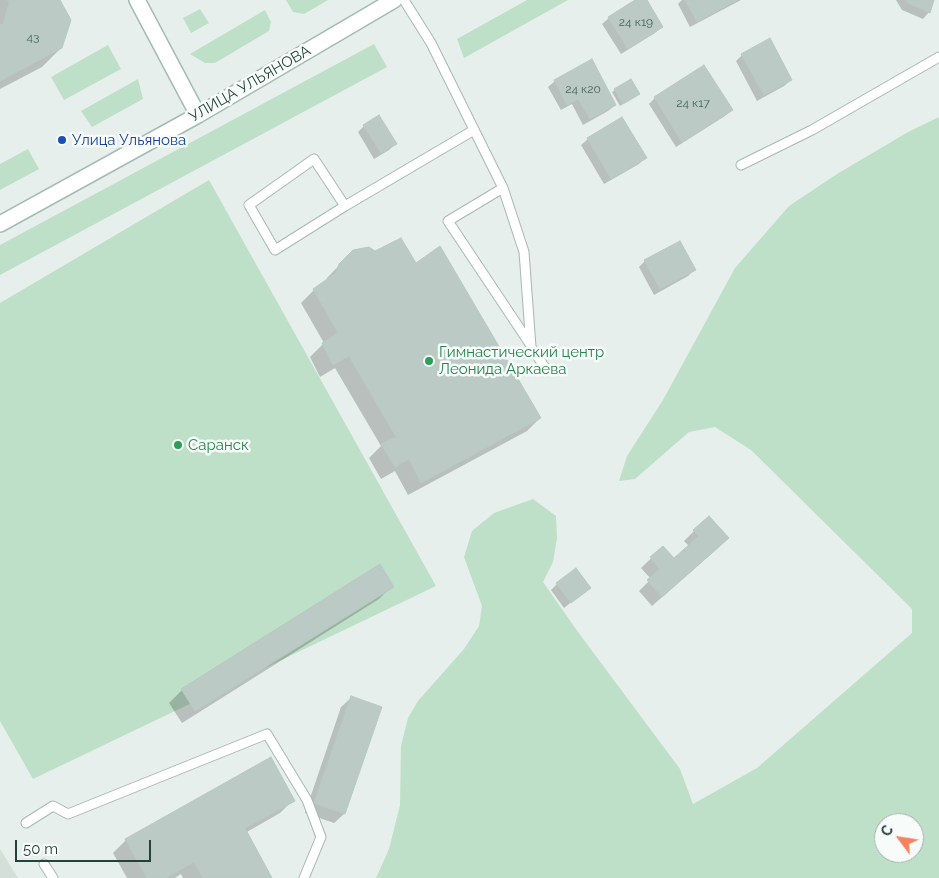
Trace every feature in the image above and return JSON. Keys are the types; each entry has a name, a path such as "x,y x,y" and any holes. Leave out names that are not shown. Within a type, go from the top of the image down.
{"main road":[{"path":"137,0 198,115"},
{"name":"УЛИЦА УЛЬЯНОВА","path":"0,224 198,115 394,0"}],"lane":[{"path":"404,0 431,43 504,188 524,252 531,347"},
{"path":"741,165 812,130 939,57"},
{"path":"345,206 314,159 248,205 275,250 345,206 474,130"},
{"path":"504,188 448,221 544,366"},
{"path":"26,824 54,806 68,814 267,734 307,800 321,837 304,878"},
{"path":"44,864 54,878"}],"shaded area":[{"path":"0,849 18,878 0,878"}],"green space":[{"path":"286,0 328,0 304,14 293,12"},
{"path":"527,0 568,0 464,58 457,39"},
{"path":"200,9 209,23 191,33 183,18"},
{"path":"265,10 271,22 269,31 215,63 205,63 190,54"},
{"path":"374,44 387,67 0,275 0,245"},
{"path":"108,45 121,69 64,100 51,77"},
{"path":"138,79 143,99 92,127 81,111"},
{"path":"939,117 939,878 376,878 389,849 400,805 401,746 408,718 418,701 464,649 479,626 482,606 464,557 472,531 494,513 533,499 556,516 557,538 553,562 543,582 680,769 693,804 757,768 912,633 912,609 751,450 715,427 689,432 635,479 619,481 627,456 663,400 735,268 789,206 837,174 908,132"},
{"path":"28,149 39,169 0,190 0,164"},
{"name":"Саранск","path":"209,180 436,586 33,779 0,721 0,303"}],"building":[{"path":"8,0 60,0 71,20 62,48 0,81 0,25 3,24 9,3"},
{"path":"635,0 647,0 663,27 628,49 608,17"},
{"path":"685,0 737,0 697,22"},
{"path":"906,0 934,0 930,13 908,3"},
{"path":"770,38 792,80 764,95 741,54"},
{"path":"592,59 616,105 590,119 578,99 567,105 554,80"},
{"path":"704,65 733,110 682,142 654,97"},
{"path":"631,79 640,94 623,104 614,89"},
{"path":"379,115 397,144 381,153 363,125"},
{"path":"622,117 647,158 611,179 587,138"},
{"name":"Гимнастический центр Леонида Аркаева","path":"401,238 416,263 440,246 541,418 421,483 409,459 395,467 381,444 396,437 349,356 333,365 322,343 338,333 313,289 336,273 339,264 353,250 369,247 375,251"},
{"path":"680,241 696,270 660,289 644,260"},
{"path":"709,516 729,538 662,597 647,580 660,569 650,557 663,546 674,558 699,536 693,530"},
{"path":"380,564 394,587 195,711 181,689"},
{"path":"576,568 591,588 571,603 556,583"},
{"path":"351,696 382,707 345,814 314,803"},
{"path":"271,757 295,801 245,828 272,878 203,878 194,862 166,878 147,878 125,839"}],"place":[{"name":"Улица Ульянова","path":"62,140"},
{"name":"Гимнастический центр Леонида Аркаева","path":"429,361"},
{"name":"Саранск","path":"178,445"}]}
